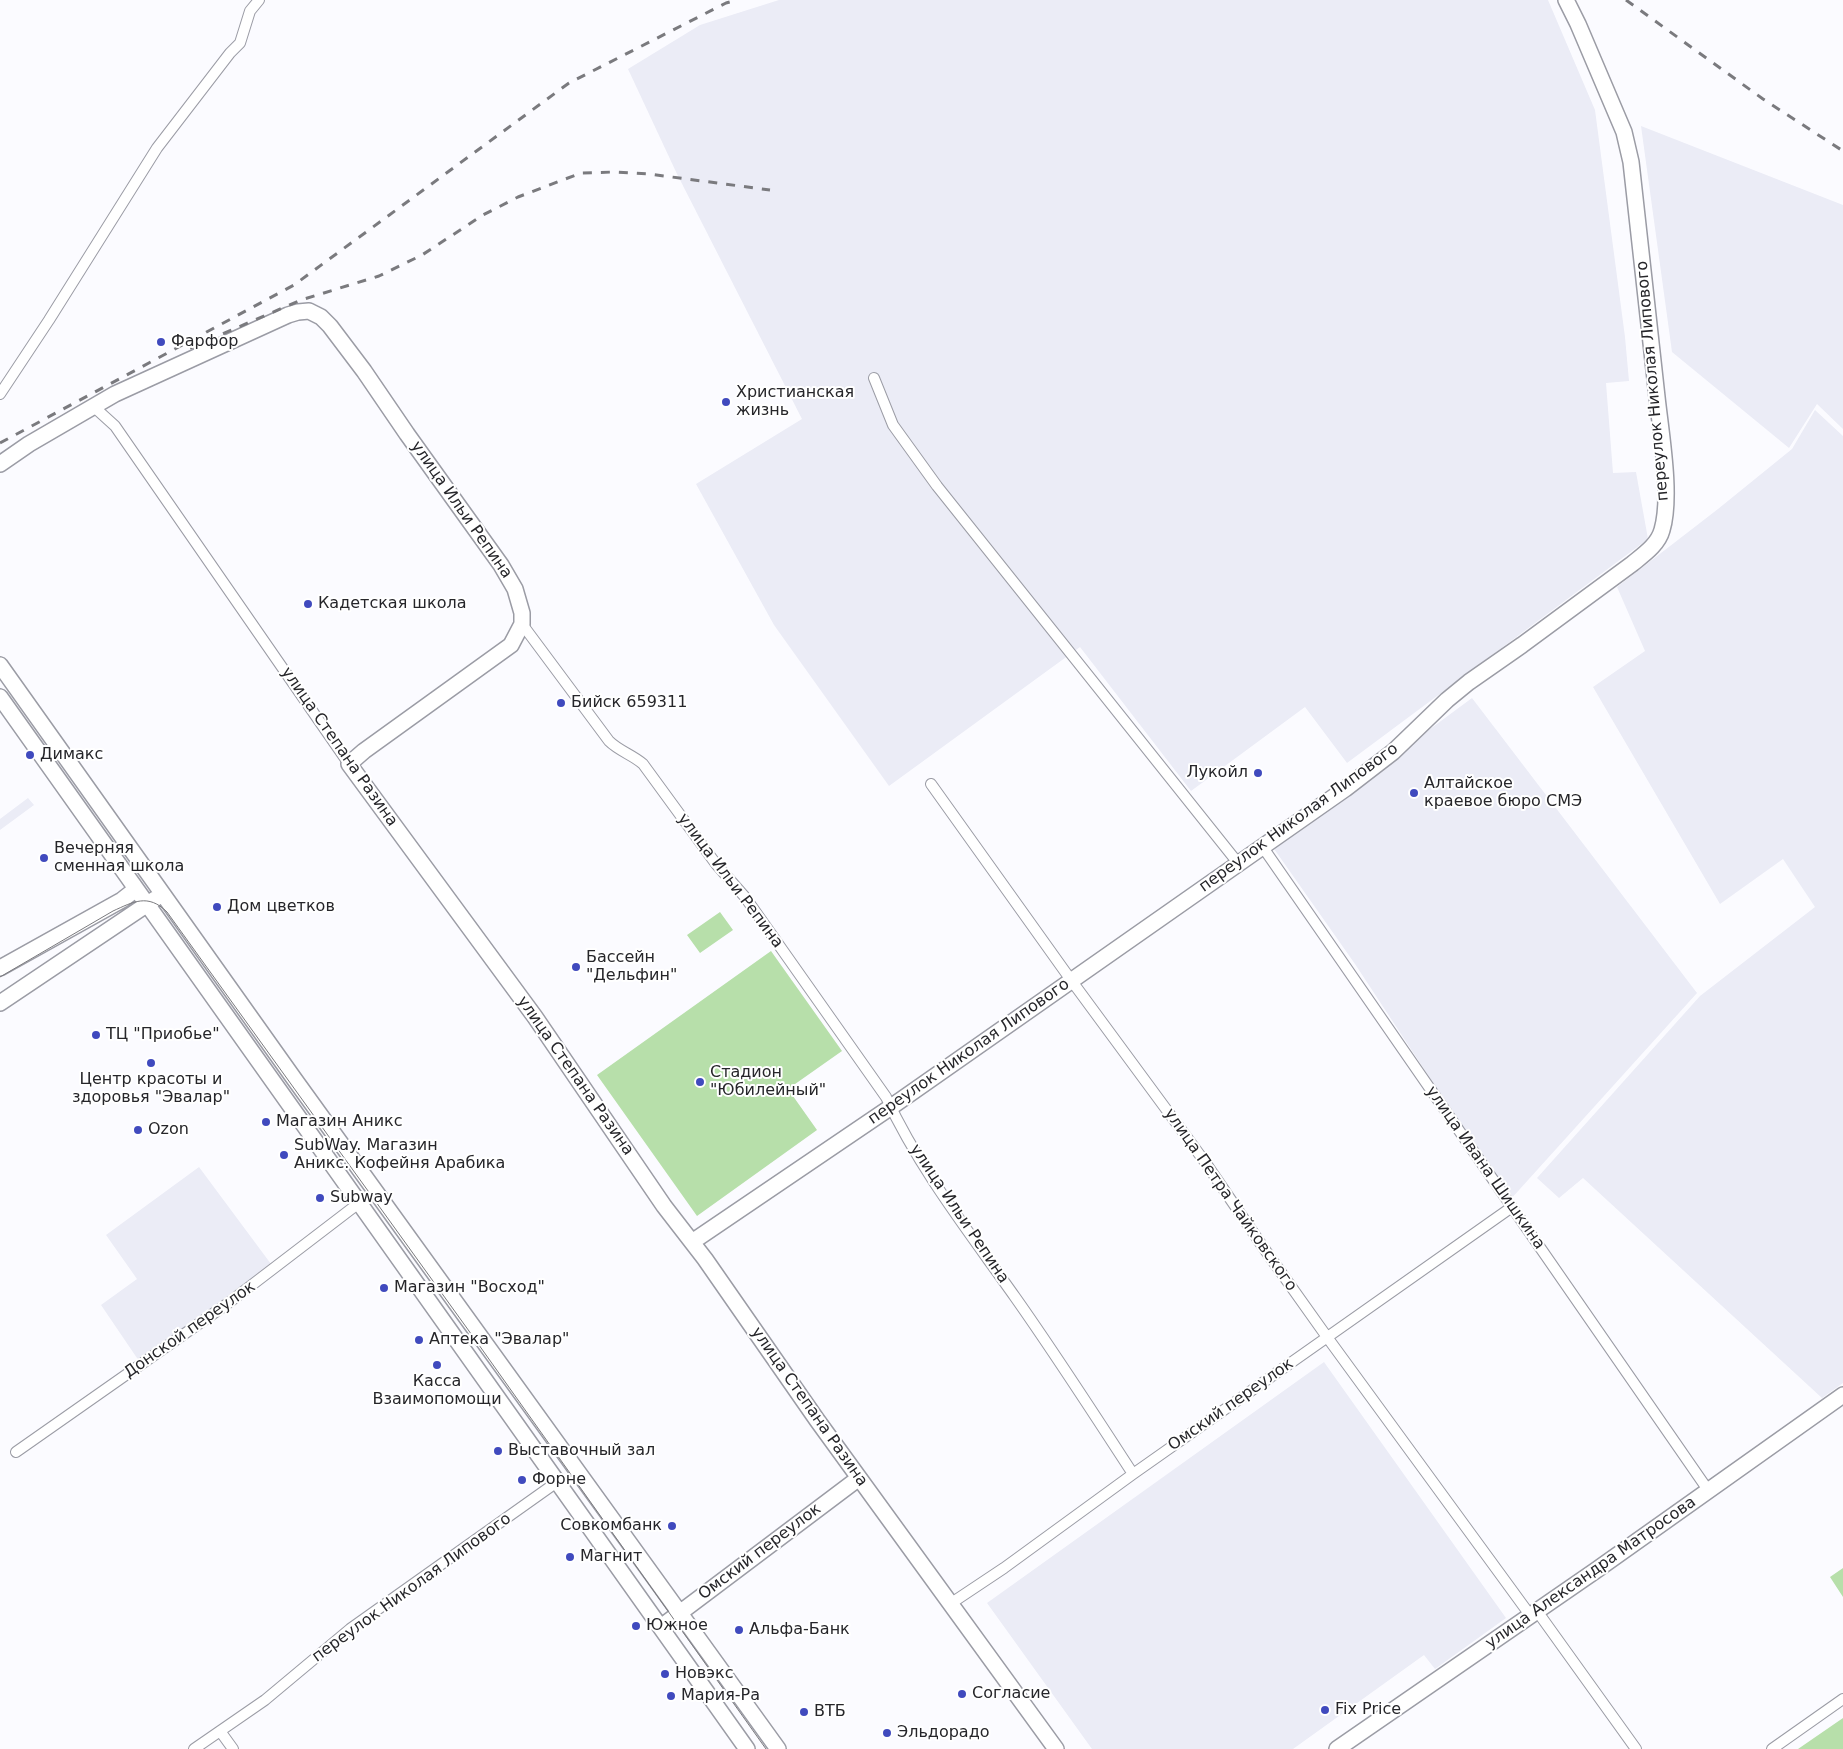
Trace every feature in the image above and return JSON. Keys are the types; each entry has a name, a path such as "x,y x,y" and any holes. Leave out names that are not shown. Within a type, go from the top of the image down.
{"street":[{"path":"0,394 157,148 240,43 250,11 259,0"},
{"name":"переулок Николая Липового","path":"692,1242 891,1107 1345,789 1394,752 1447,700 1469,682 1632,564 1654,544 1662,532 1666,501 1631,162 1624,132 1566,0"},
{"name":"улица Ильи Репина","path":"93,406 152,376 298,312 309,311 325,320 510,578 520,600 522,624 609,741 618,749 636,758 643,764 716,864 745,897 886,1097 897,1121 950,1208 1043,1337 1133,1474"},
{"path":"874,378 889,417 903,440 937,486 1238,863"},
{"path":"0,464 93,406"},
{"name":"улица Степана Разина","path":"93,406 116,426 349,764 535,1017 664,1206 692,1242 859,1478 1056,1749"},
{"path":"349,764 364,751 512,645 522,624"},
{"path":"0,665 295,1080 778,1749"},
{"path":"0,697 747,1749"},
{"path":"56,777 73,766"},
{"name":"улица Петра Чайковского","path":"931,784 1071,980 1205,1162 1327,1337 1636,1749"},
{"name":"улица Ивана Шишкина","path":"1262,846 1708,1490"},
{"path":"6,965 122,900 136,889"},
{"path":"0,1003 163,894"},
{"name":"Донской переулок","path":"16,1452 227,1304 360,1203"},
{"name":"Омский переулок","path":"950,1604 1004,1568 1133,1474 1512,1206"},
{"name":"улица Александра Матросова","path":"1337,1749 1843,1395"},
{"path":"558,1482 575,1467"},
{"name":"Омский переулок","path":"660,1626 859,1478"},
{"name":"переулок Николая Липового","path":"194,1749 265,1700 350,1629 558,1482"},
{"path":"1772,1749 1843,1700"},
{"path":"220,1731 233,1749"}],"shaded area":[{"path":"779,0 1548,0 1595,110 1625,337 1629,381 1606,383 1613,473 1636,472 1648,539 1347,763 1305,707 1191,791 1080,647 889,786 774,625 696,484 802,419 677,174 628,69 700,25"},
{"path":"1641,126 1843,205 1843,429 1817,404 1789,448 1672,352"},
{"path":"1815,410 1843,436 1843,1383 1822,1398 1583,1178 1559,1198 1537,1178 1700,996 1815,907 1783,859 1720,904 1593,687 1645,651 1617,587 1792,449"},
{"path":"1472,698 1697,993 1510,1200 1355,964 1272,846"},
{"path":"28,798 34,805 0,830 0,819"},
{"path":"199,1167 271,1264 139,1361 101,1305 137,1279 106,1235"},
{"path":"1324,1362 1506,1618 1435,1669 1424,1655 1293,1749 1092,1749 987,1603"}],"green space":[{"path":"720,912 733,930 700,953 687,935"},
{"name":"Стадион \"Юбилейный\"","path":"771,951 842,1051 788,1089 817,1130 697,1216 597,1075"},
{"path":"1843,1568 1843,1597 1830,1577"},
{"path":"1843,1718 1843,1749 1798,1749"}],"tram line":[{"path":"0,977 113,911 134,902 147,901 160,906 167,912 469,1331 766,1749"}],"railway":[{"path":"0,443 294,285 569,83 726,3 737,0"},
{"path":"1626,0 1763,99 1843,151"},
{"path":"190,348 301,300 379,276 422,255 483,215 518,197 581,173 649,174 770,190"}],"place":[{"name":"Фарфор","path":"161,342"},
{"name":"Христианская жизнь","path":"726,402"},
{"name":"Кадетская школа","path":"308,604"},
{"name":"Бийск 659311","path":"561,703"},
{"name":"Димакс","path":"30,755"},
{"name":"Лукойл","path":"1258,773"},
{"name":"Алтайское краевое бюро СМЭ","path":"1414,793"},
{"name":"Вечерняя сменная школа","path":"44,858"},
{"name":"Дом цветков","path":"217,907"},
{"name":"Бассейн \"Дельфин\"","path":"576,967"},
{"name":"ТЦ \"Приобье\"","path":"96,1035"},
{"name":"Центр красоты и здоровья \"Эвалар\"","path":"151,1063"},
{"name":"Стадион \"Юбилейный\"","path":"700,1082"},
{"name":"Магазин Аникс","path":"266,1122"},
{"name":"Ozon","path":"138,1130"},
{"name":"SubWay. Магазин Аникс. Кофейня Арабика","path":"284,1155"},
{"name":"Subway","path":"320,1198"},
{"name":"Магазин \"Восход\"","path":"384,1288"},
{"name":"Аптека \"Эвалар\"","path":"419,1340"},
{"name":"Касса Взаимопомощи","path":"437,1365"},
{"name":"Выставочный зал","path":"498,1451"},
{"name":"Форне","path":"522,1480"},
{"name":"Совкомбанк","path":"672,1526"},
{"name":"Магнит","path":"570,1557"},
{"name":"Южное","path":"636,1626"},
{"name":"Альфа-Банк","path":"739,1630"},
{"name":"Новэкс","path":"665,1674"},
{"name":"Согласие","path":"962,1694"},
{"name":"Мария-Ра","path":"671,1696"},
{"name":"Fix Price","path":"1325,1710"},
{"name":"ВТБ","path":"804,1712"},
{"name":"Эльдорадо","path":"887,1733"}]}
